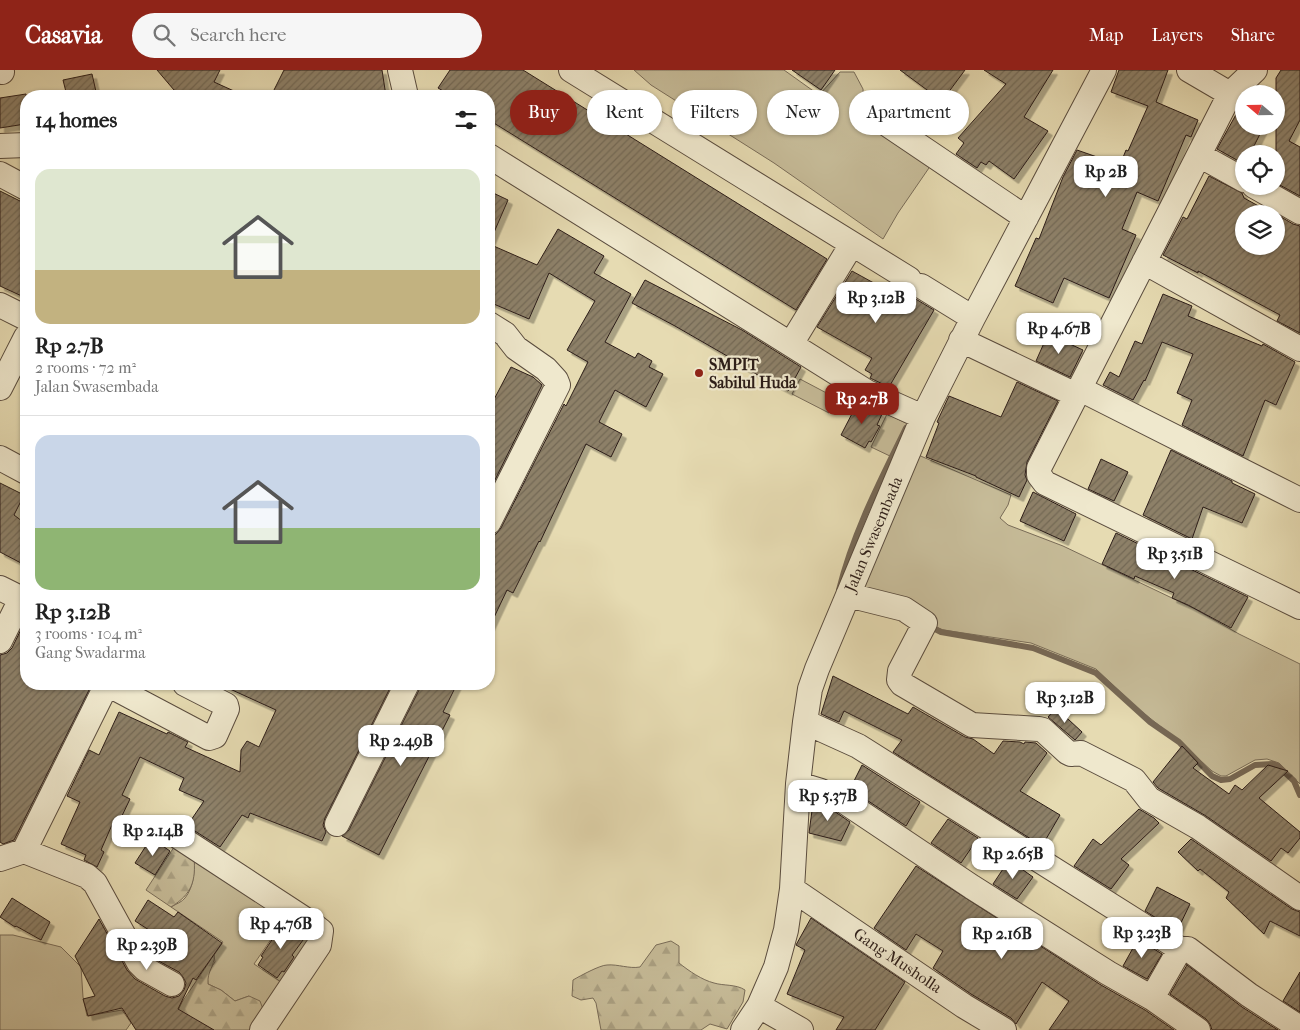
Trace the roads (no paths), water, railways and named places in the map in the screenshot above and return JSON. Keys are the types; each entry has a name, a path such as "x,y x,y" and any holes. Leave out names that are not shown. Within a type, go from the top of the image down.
{"street":[{"path":"400,70 405,90"},
{"path":"571,70 973,318"},
{"name":"Jalan Swasembada","path":"744,1030 759,1006 776,967 786,930 792,889 798,784 810,689 923,417 961,340 1104,70"},
{"path":"1189,70 1230,94"},
{"path":"1255,70 1230,94 1039,468 1039,475 1045,483 1300,607"},
{"path":"903,135 1026,218"},
{"path":"0,146 20,145"},
{"path":"1199,155 1235,175"},
{"path":"495,160 867,392 923,417"},
{"path":"0,174 20,185"},
{"path":"1270,195 1300,212"},
{"path":"791,344 852,244"},
{"path":"1144,262 1300,349"},
{"path":"0,306 20,315"},
{"path":"495,328 505,334 516,348 546,369 558,385 495,510"},
{"path":"961,340 1078,392 1300,500"},
{"path":"0,388 20,349"},
{"path":"0,458 20,469"},
{"path":"0,588 20,598"},
{"path":"848,595 904,609 925,623 926,625 900,671 899,680 902,684 972,725 1043,730 1067,752 1071,754 1081,753 1134,780 1150,800 1198,827 1300,898"},
{"path":"0,641 20,607"},
{"path":"24,851 104,690"},
{"path":"118,690 212,738 215,736 227,709 226,705 197,690"},
{"path":"337,824 405,690"},
{"path":"805,722 858,746 1180,949 1188,949 1249,995 1300,1028"},
{"path":"798,784 831,795 972,887 1152,998 1198,1030"},
{"path":"179,837 320,931 319,945 262,1030"},
{"path":"0,859 24,851 86,876 95,883 139,962 145,969 172,984"},
{"name":"Gang Musholla","path":"792,889 964,1006 1004,1030"},
{"path":"1152,998 1180,949"},
{"path":"759,1006 801,1030"}],"waterway":[{"path":"839,590 859,528 906,428"},
{"path":"931,627 941,632 1033,648 1096,673 1150,722 1179,742 1212,776 1221,780 1230,779 1255,765 1273,764 1278,766 1294,781 1300,795"}],"place":[{"name":"SMPIT Sabilul Huda","path":"699,373"}]}
